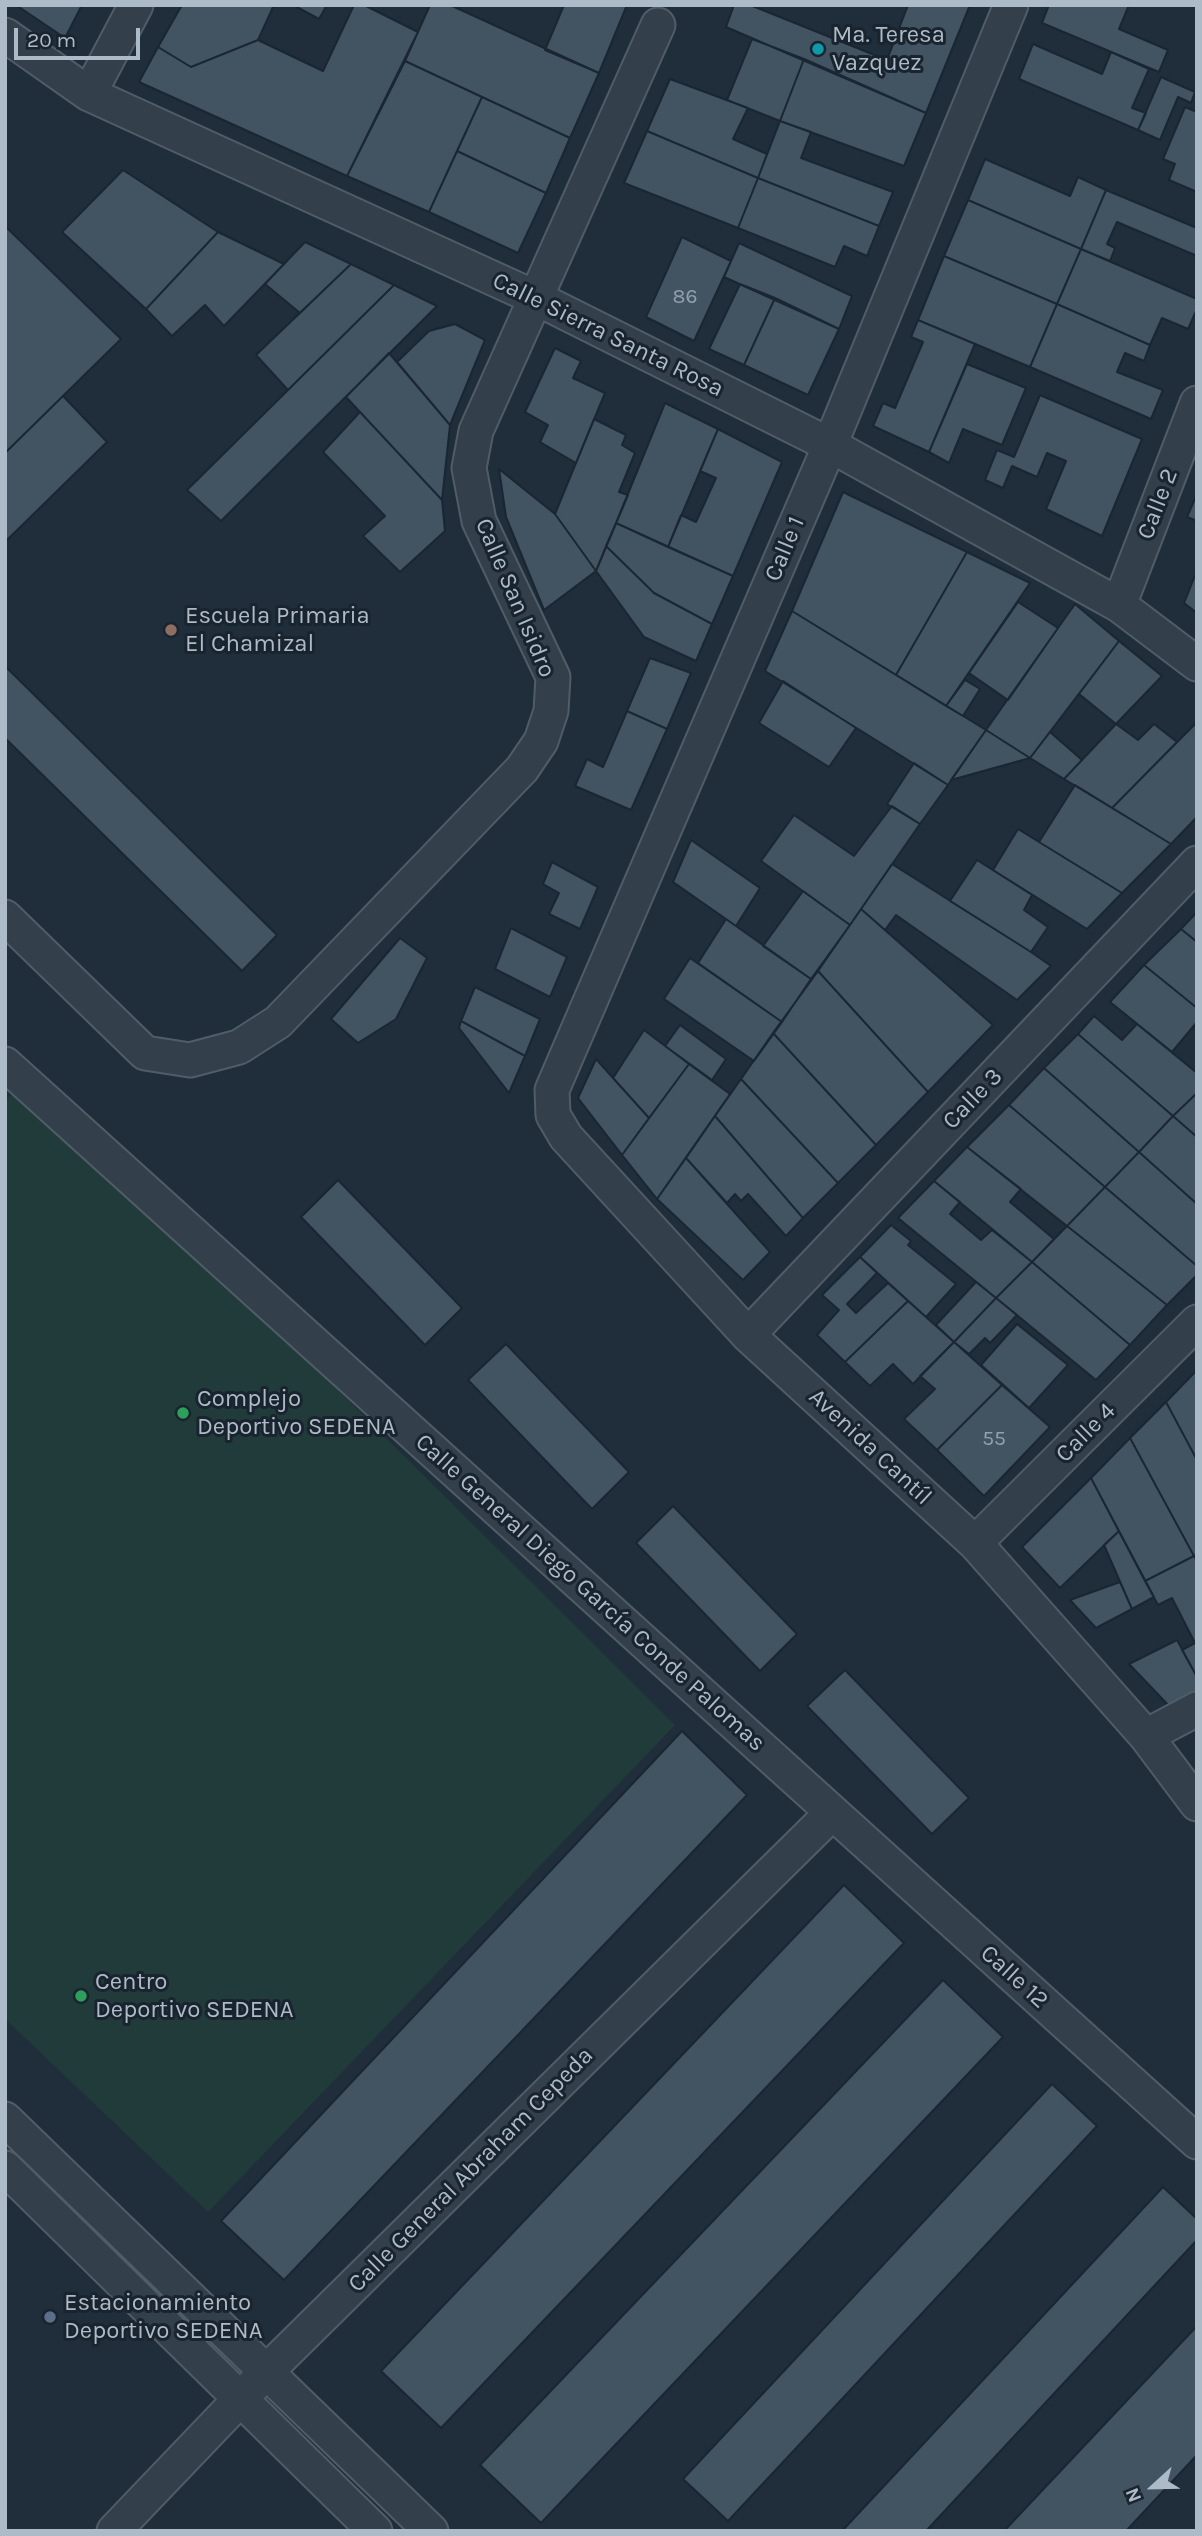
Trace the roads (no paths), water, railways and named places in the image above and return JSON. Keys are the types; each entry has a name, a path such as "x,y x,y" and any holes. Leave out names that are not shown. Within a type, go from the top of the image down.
{"street":[{"path":"89,94 136,5"},
{"name":"Calle 1","path":"552,1090 830,444 1011,5"},
{"name":"Calle San Isidro","path":"5,917 145,1053 190,1060 239,1047 278,1022 522,769 541,741 551,711 554,677 479,521 469,468 476,431 658,25"},
{"name":"Calle Sierra Santa Rosa","path":"5,35 89,94 536,298 830,444 1119,605 1197,664"},
{"name":"Calle 2","path":"1119,605 1197,402"},
{"name":"Calle 3","path":"748,1335 1197,863"},
{"name":"Calle General Diego García Conde Palomas","path":"5,1063 832,1812"},
{"name":"Avenida Cantíl","path":"552,1090 553,1115 566,1137 748,1335 975,1543 1146,1735 1197,1804"},
{"name":"Calle 4","path":"975,1543 1197,1322"},
{"path":"1146,1735 1197,1709"},
{"name":"Calle 12","path":"832,1812 1197,2142"},
{"name":"Calle General Abraham Cepeda","path":"114,2531 266,2372 832,1812"},
{"path":"5,2119 431,2531"},
{"path":"5,2168 375,2531"}],"place":[{"name":"Ma. Teresa Vazquez","path":"818,49"},
{"name":"Escuela Primaria El Chamizal","path":"171,630"},
{"name":"Complejo Deportivo SEDENA","path":"183,1413"},
{"name":"Centro Deportivo SEDENA","path":"81,1996"},
{"name":"Estacionamiento Deportivo SEDENA","path":"50,2317"}]}
